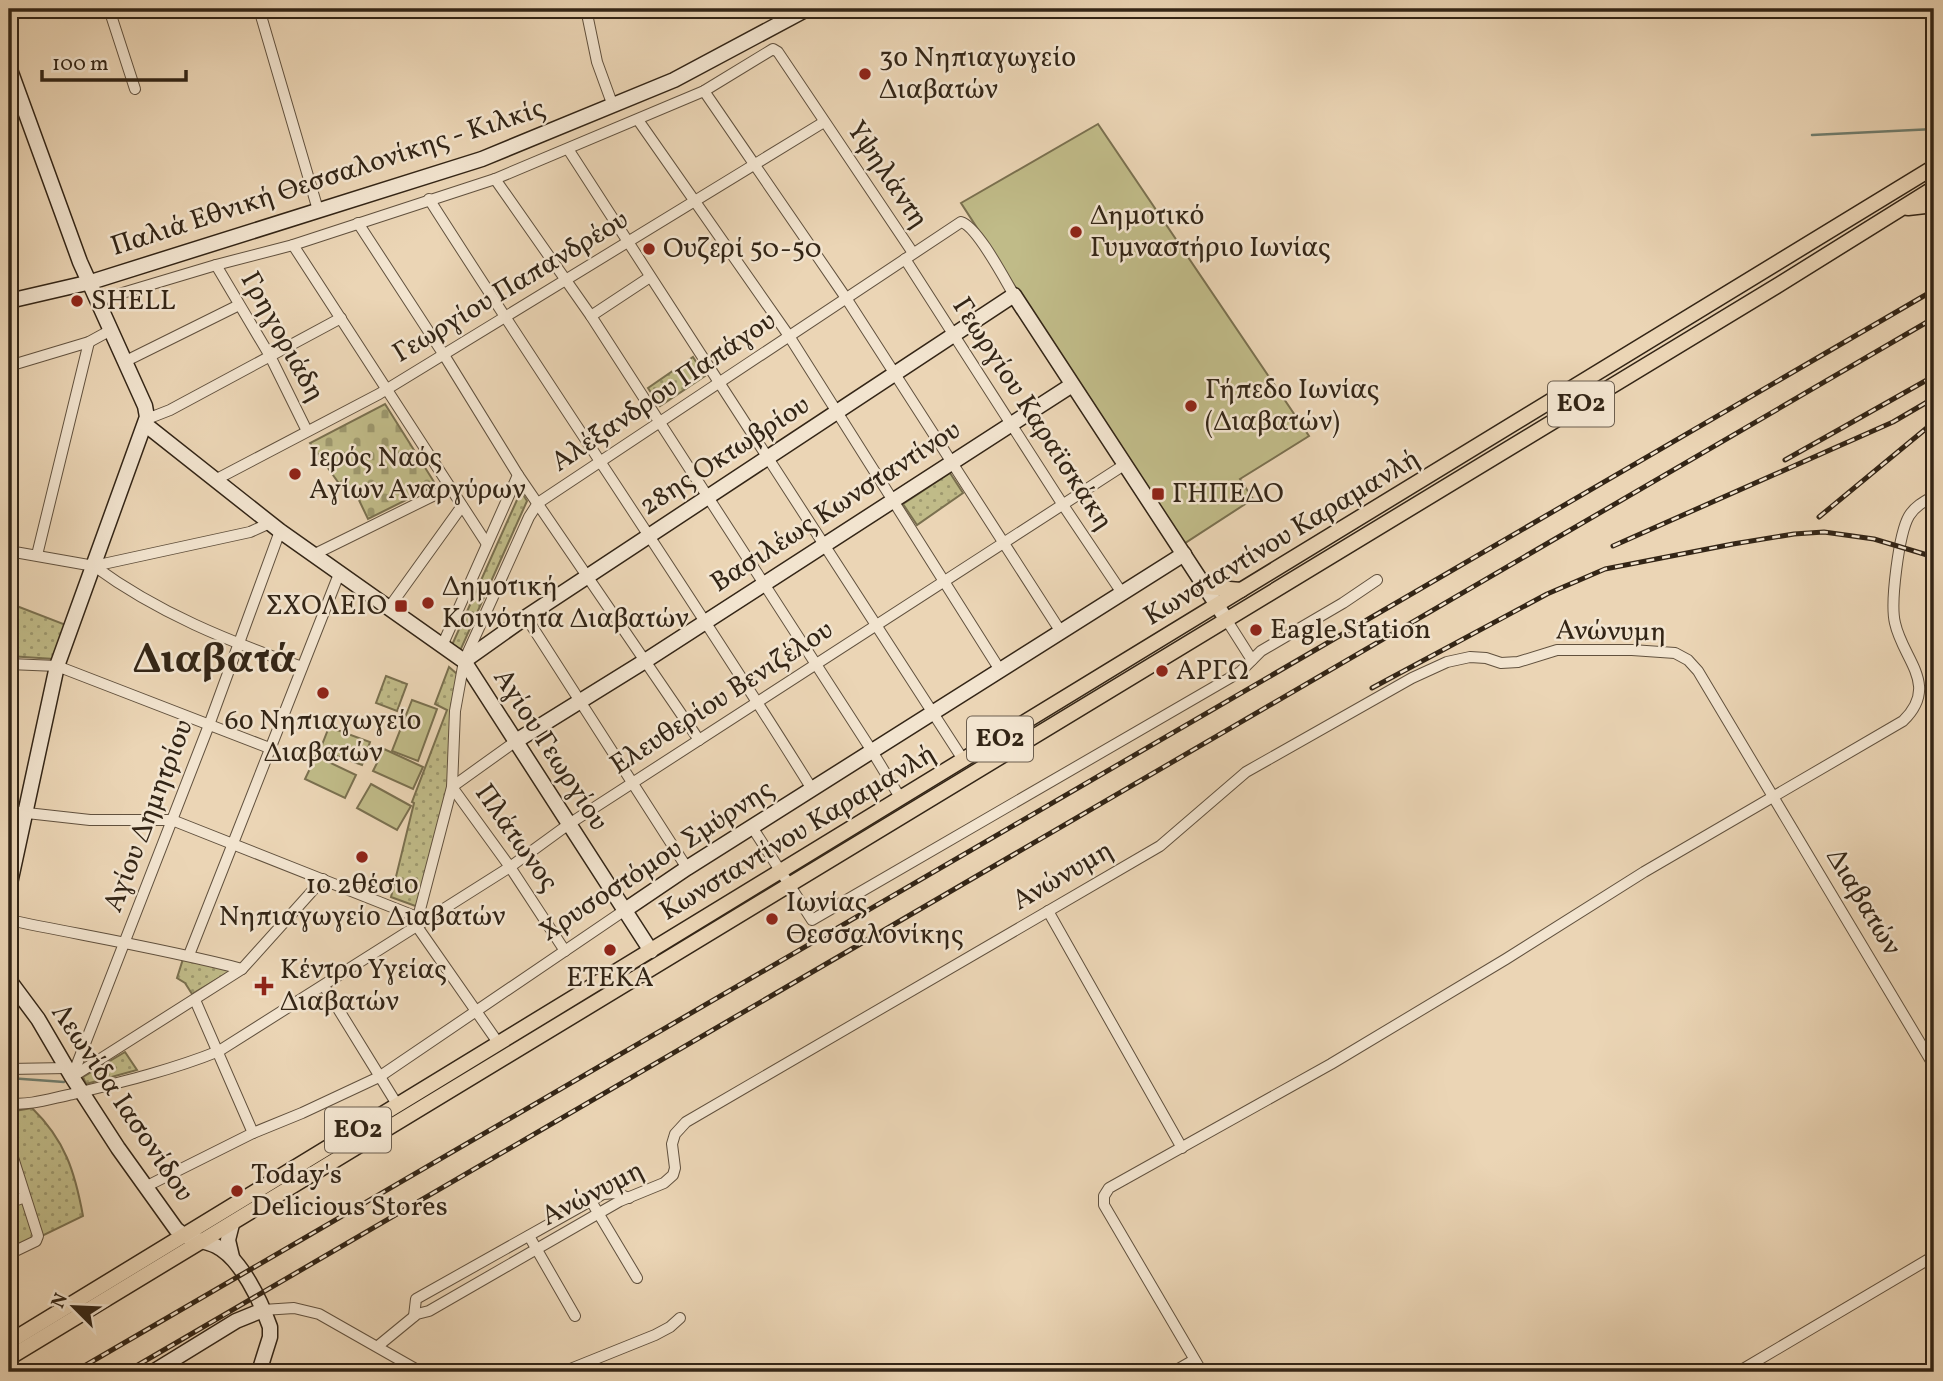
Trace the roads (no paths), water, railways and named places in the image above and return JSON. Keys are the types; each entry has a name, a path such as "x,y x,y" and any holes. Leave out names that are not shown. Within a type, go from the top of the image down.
{"main road":[{"name":"Κωνσταντίνου Καραμανλή","path":"9,1342 651,951 785,878 901,799 1934,167"},
{"name":"Κωνσταντίνου Καραμανλή","path":"9,1358 232,1224 785,878 1226,619 1934,188"},
{"path":"1897,211 1934,205"},
{"path":"1206,587 1242,590"}],"street":[{"path":"109,9 135,89"},
{"path":"259,9 318,210"},
{"path":"586,9 597,62 613,106"},
{"name":"Παλιά Εθνική Θεσσαλονίκης - Κιλκίς","path":"9,302 92,291 318,210 482,159 685,75 807,9"},
{"name":"Υψηλάντη","path":"704,91 773,49 778,52 909,256"},
{"path":"9,67 80,262 145,406 146,422 57,666 16,812 9,888"},
{"path":"92,291 216,265 293,245 495,179 704,91 846,298 1061,632"},
{"path":"638,120 694,204 789,336 1000,670"},
{"name":"Γεωργίου Παπανδρέου","path":"215,480 444,355 824,122"},
{"path":"568,149 964,761"},
{"path":"495,179 591,316 901,799"},
{"path":"429,199 813,789"},
{"name":"Αλέξανδρου Παπάγου","path":"416,925 452,787 455,711 464,662 529,517 538,503 961,222 971,227 1014,295"},
{"path":"358,223 518,475 699,740"},
{"path":"293,245 487,544"},
{"name":"Γεωργίου Καραϊσκάκη","path":"909,256 953,335 1122,593"},
{"name":"Γρηγοριάδη","path":"216,265 270,356 307,431"},
{"path":"591,316 650,277"},
{"path":"1014,295 1252,660"},
{"name":"28ης Οκτωβρίου","path":"464,662 526,617 1014,295"},
{"path":"124,362 239,305"},
{"path":"146,422 341,318"},
{"path":"9,381 11,365 89,342 111,330"},
{"path":"37,555 89,342"},
{"name":"Βασιλέως Κωνσταντίνου","path":"452,787 579,700 645,661 1072,385"},
{"name":"Αγίου Γεωργίου","path":"146,422 275,527 464,662 651,951"},
{"name":"Ελευθερίου Βενιζέλου","path":"9,1103 38,1101 81,1092 158,1072 219,1051 510,867 569,824 1124,466"},
{"path":"442,646 518,475"},
{"path":"313,555 449,488"},
{"path":"1202,1372 1104,1205 1104,1196 1109,1188 1331,1064 1506,960 1644,872 1903,721 1920,697 1917,673 1894,621 1892,600 1905,529 1910,516 1921,503 1934,496"},
{"path":"388,609 462,506"},
{"path":"94,566 275,527"},
{"name":"Αγίου Δημητρίου","path":"70,1073 209,725 238,645 275,527"},
{"path":"9,551 94,566 130,590 210,634 302,667"},
{"name":"Χρυσοστόμου Σμύρνης","path":"147,1186 253,1133 379,1077 687,868 1184,554"},
{"path":"189,955 339,574"},
{"path":"752,827 812,920 1240,672 1261,651 1377,580"},
{"path":"526,617 687,868"},
{"name":"Ανώνυμη","path":"378,1346 414,1316 429,1311 629,1198 664,1183 673,1175 675,1168 672,1144 675,1134 686,1122 1160,846 1246,772 1412,678 1447,662 1470,657 1501,663 1518,662 1557,650 1675,653 1688,660 1698,671 1775,798"},
{"path":"9,664 57,666 272,749"},
{"name":"Πλάτωνος","path":"452,787 510,867 565,951"},
{"name":"Διαβατών","path":"1775,798 1934,1066"},
{"path":"16,812 99,821 172,820 412,915 416,925 499,1044"},
{"path":"9,1069 70,1073 195,1000 242,969 323,879"},
{"path":"1048,911 1182,1148"},
{"path":"9,920 189,955 242,969"},
{"name":"Λεωνίδα Ιασονίδου","path":"9,980 38,1019 81,1092 176,1229 185,1236 219,1247 232,1257"},
{"path":"324,986 398,1106"},
{"path":"195,1000 253,1133"},
{"path":"9,1145 37,1238 9,1254"},
{"path":"414,1316 416,1299 603,1194 615,1193 629,1198"},
{"path":"9,1203 25,1197"},
{"path":"591,1201 637,1278"},
{"path":"232,1224 229,1240 232,1257 270,1327 270,1337 259,1372"},
{"path":"528,1236 575,1316"},
{"path":"1738,1372 1934,1256"},
{"path":"154,1372 236,1321 263,1310 285,1307 305,1310 331,1320 421,1372"},
{"path":"563,1372 655,1335 680,1318"},
{"path":"1173,1372 1194,1360"}],"waterway":[{"path":"1812,135 1934,129"},
{"path":"9,1078 64,1082"}],"railway":[{"path":"74,1372 1934,290"},
{"path":"126,1372 1934,318"},
{"path":"1785,460 1934,376"},
{"path":"1613,546 1893,422 1934,398"},
{"path":"1819,517 1934,422"},
{"path":"1372,688 1547,594 1605,569 1733,544 1824,532 1874,539 1934,557"}],"place":[{"name":"3ο Νηπιαγωγείο Διαβατών","path":"865,74"},
{"name":"Δημοτικό Γυμναστήριο Ιωνίας","path":"1076,232"},
{"name":"Ουζερί 50-50","path":"649,249"},
{"name":"SHELL","path":"77,301"},
{"name":"Γήπεδο Ιωνίας (Διαβατών)","path":"1191,406"},
{"name":"Ιερός Ναός Αγίων Αναργύρων","path":"295,474"},
{"name":"ΓΗΠΕΔΟ","path":"1158,494"},
{"name":"Δημοτική Κοινότητα Διαβατών","path":"428,603"},
{"name":"ΣΧΟΛΕΙΟ","path":"401,606"},
{"name":"Eagle Station","path":"1256,630"},
{"name":"ΑΡΓΩ","path":"1162,671"},
{"name":"6ο Νηπιαγωγείο Διαβατών","path":"323,693"},
{"name":"1ο 2θέσιο Νηπιαγωγείο Διαβατών","path":"362,857"},
{"name":"Ιωνίας Θεσσαλονίκης","path":"772,919"},
{"name":"ΕΤΕΚΑ","path":"610,950"},
{"name":"Κέντρο Υγείας Διαβατών","path":"264,986"},
{"name":"Today's Delicious Stores","path":"237,1191"}],"district":[{"name":"Διαβατά","path":"215,661"}]}
